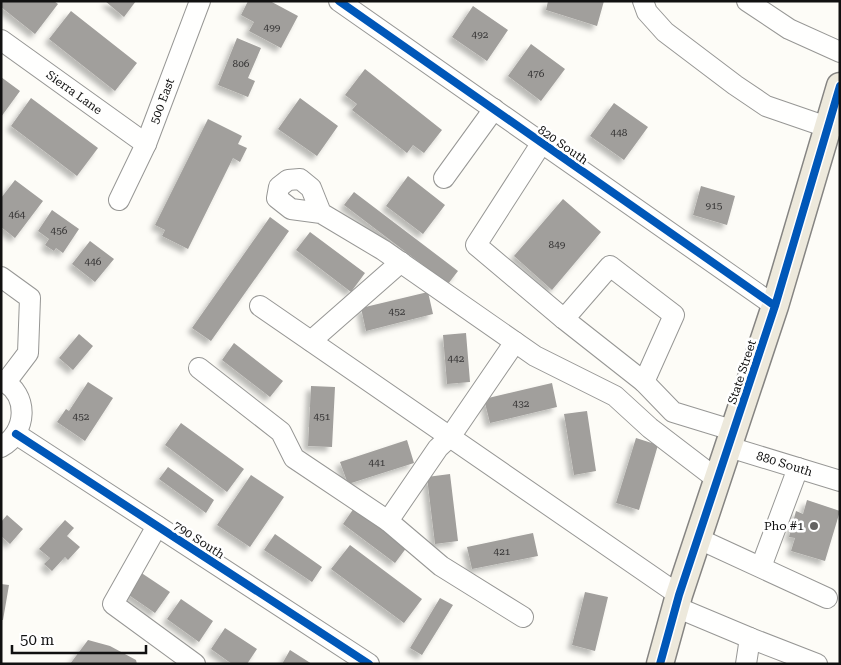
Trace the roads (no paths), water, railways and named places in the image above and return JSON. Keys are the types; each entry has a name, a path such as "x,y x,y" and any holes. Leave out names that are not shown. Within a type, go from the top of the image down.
{"main road":[{"name":"State Street","path":"660,664 678,601 775,306 840,86"}],"street":[{"name":"500 East","path":"119,200 146,144 200,1"},
{"name":"820 South","path":"339,1 540,144 775,306"},
{"path":"643,1 647,12 665,32 735,85 766,106 827,127"},
{"path":"747,1 772,9 789,29 840,52"},
{"name":"Sierra Lane","path":"1,40 146,144"},
{"path":"444,178 494,110"},
{"name":"880 South","path":"540,144 476,245 564,319 644,382 674,412 798,468 840,481"},
{"path":"321,213 401,262 535,356 615,396 650,428 718,480"},
{"path":"311,341 401,262"},
{"path":"564,319 610,266 674,315 644,382"},
{"path":"1,277 30,298 28,353 4,381 18,395 22,414 21,425 9,441"},
{"path":"260,306 450,436 678,601 750,638 817,663"},
{"path":"388,520 438,448 450,436 515,342"},
{"path":"199,368 281,432 294,458 388,520 441,566 523,617"},
{"name":"790 South","path":"9,441 157,526 369,664"},
{"path":"761,567 798,468"},
{"path":"157,526 113,604 195,664"},
{"path":"699,538 827,598"},
{"path":"746,664 750,638"}],"place":[{"name":"Pho #1","path":"814,526"}]}
